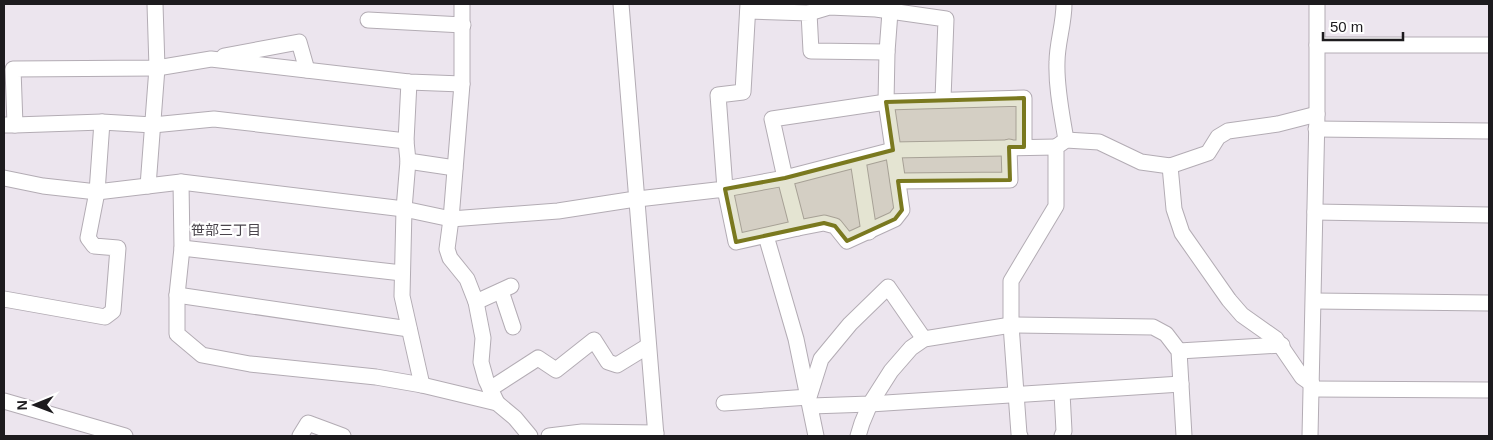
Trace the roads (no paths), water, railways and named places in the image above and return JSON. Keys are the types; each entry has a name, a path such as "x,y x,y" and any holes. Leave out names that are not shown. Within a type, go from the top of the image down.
{"street":[{"path":"148,186 157,68 155,4"},
{"path":"462,4 462,84 447,249 450,258 468,279 476,302 483,338 481,362 486,380 497,403 515,418 530,436"},
{"path":"549,436 582,432 656,434 621,4"},
{"path":"1020,436 1011,325 1011,281 1056,206 1061,144 1057,61 1064,4"},
{"path":"1310,436 1317,121 1317,4"},
{"path":"890,12 886,102 902,210 895,219 870,232 846,241 835,226 824,223 736,242 725,189 718,95 743,92 748,7 778,8 809,13 829,7 876,9 946,19 943,99"},
{"path":"809,13 811,51 887,52"},
{"path":"368,20 462,25"},
{"path":"307,70 299,42 157,68 13,68 10,125 102,122 153,125 214,119 406,141"},
{"path":"1317,45 1489,45"},
{"path":"211,59 409,82 462,84"},
{"path":"409,82 406,141 408,161 404,209 402,296 422,384"},
{"path":"798,228 772,119 886,102 1024,98 1010,180 898,181"},
{"path":"4,178 43,186 96,192 181,182 404,209 451,219 558,211 637,199 725,189 785,178 892,150 1016,147 1098,142 1141,162 1170,166 1208,153 1218,137 1228,131 1278,124 1317,121 1489,131"},
{"path":"4,299 105,317 113,311 118,248 94,246 88,238 96,192 102,122"},
{"path":"858,160 870,232"},
{"path":"408,161 455,168"},
{"path":"1170,166 1174,209 1182,233 1229,300 1242,315 1268,332 1282,345 1302,377 1312,386 1489,390"},
{"path":"181,182 182,248 177,295 177,334 202,354 250,364 376,377 422,384 497,403"},
{"path":"1315,212 1489,215"},
{"path":"766,236 796,338 816,436"},
{"path":"182,248 402,273"},
{"path":"476,302 506,288 513,327"},
{"path":"810,402 821,359 850,324 888,288 924,339"},
{"path":"177,295 409,329"},
{"path":"1314,301 1489,302"},
{"path":"858,436 870,404 891,371 911,348 924,339 1011,325 1153,327 1166,334 1179,351 1184,436"},
{"path":"490,389 538,358 556,370 594,340 608,362 617,365 648,346"},
{"path":"1179,351 1282,345"},
{"path":"724,403 810,402 870,404 1181,384"},
{"path":"1062,393 1064,431 1062,436"},
{"path":"4,401 125,436"},
{"path":"300,436 308,423 343,436"}],"district":[{"name":"笹部三丁目","path":"226,230"}]}
